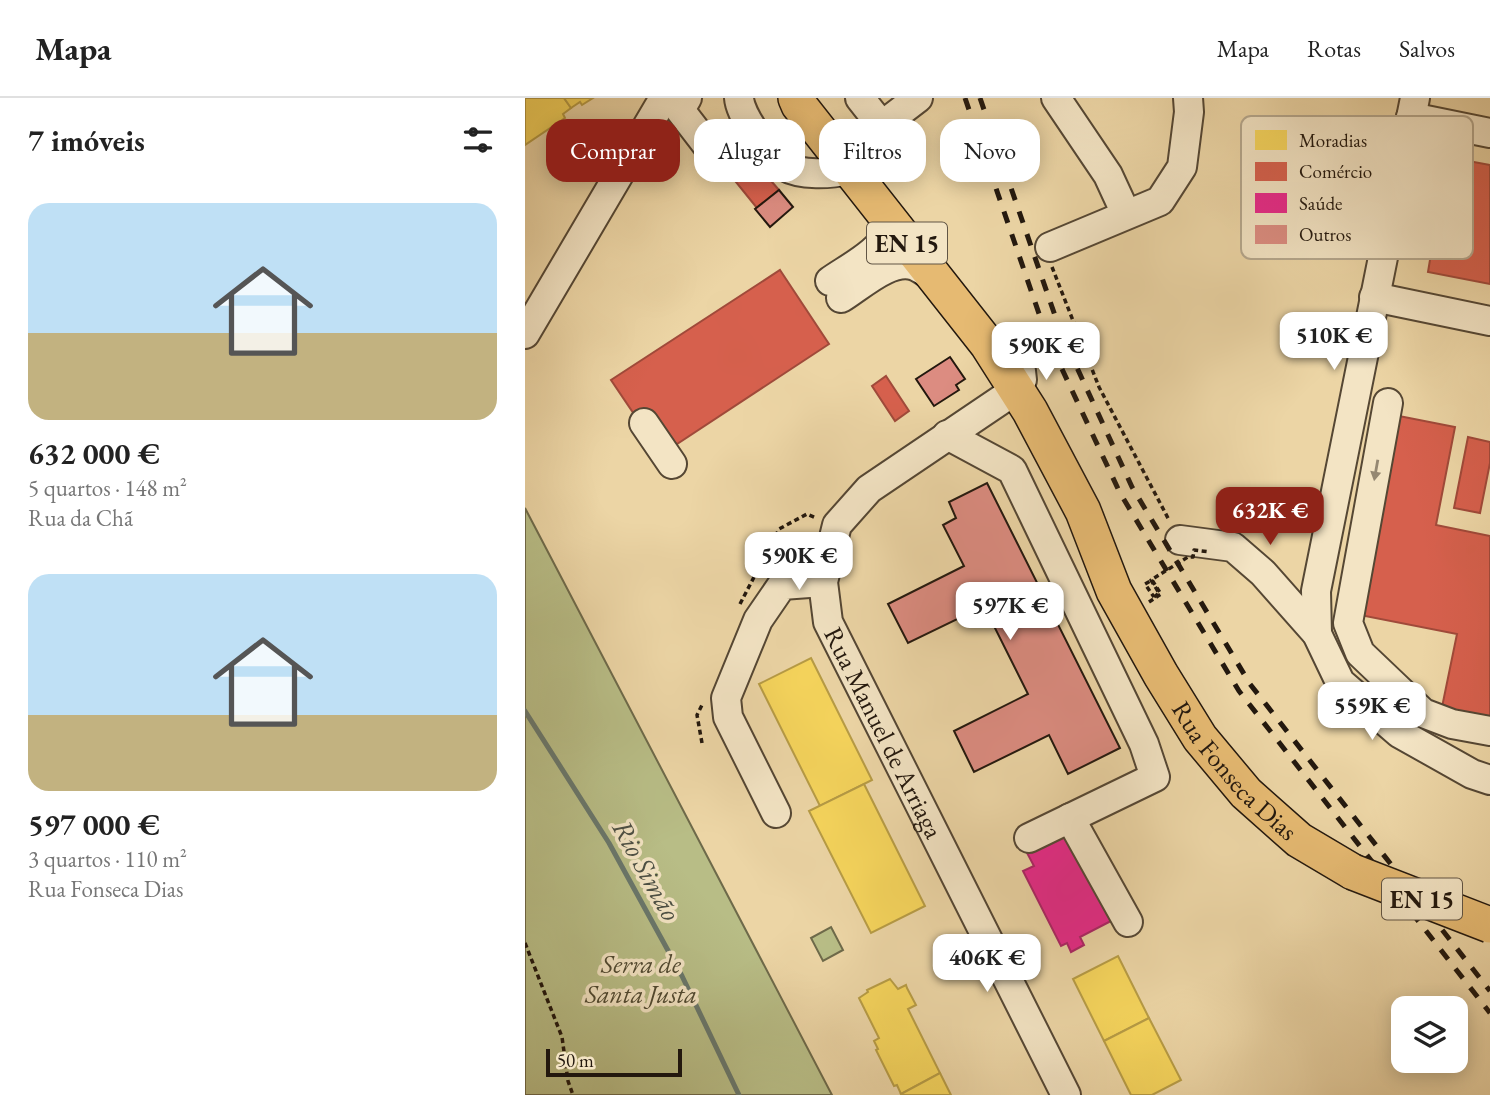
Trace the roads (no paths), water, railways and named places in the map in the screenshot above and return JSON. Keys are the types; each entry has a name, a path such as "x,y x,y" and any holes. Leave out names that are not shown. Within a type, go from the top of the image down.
{"main road":[{"name":"Rua Fonseca Dias","path":"796,98 799,105 819,125"},
{"name":"Rua Fonseca Dias","path":"807,98 822,119"},
{"name":"Rua Fonseca Dias","path":"869,182 888,207 969,296 1018,377 1083,511 1114,591 1200,738 1246,793 1299,840 1353,872 1490,925"},
{"name":"Rua Fonseca Dias","path":"888,207 893,253 935,278 1053,422 1089,490 1129,593 1145,645"}],"street":[{"path":"525,334 664,98"},
{"path":"687,98 680,110 694,128"},
{"path":"739,98 746,119"},
{"path":"860,98 876,119"},
{"path":"891,119 918,98"},
{"path":"1056,98 1108,175 1126,214"},
{"path":"1050,247 1160,201 1182,167 1189,112 1188,98"},
{"path":"1413,107 1440,116"},
{"path":"1473,127 1490,133"},
{"path":"836,289 893,253 915,247 943,277 969,296"},
{"path":"1317,634 1316,591 1382,259"},
{"path":"1374,297 1490,321"},
{"name":"Rua Manuel de Arriaga","path":"1018,377 947,435 869,489 837,526 823,582 828,622 1066,1095"},
{"path":"1388,403 1348,623 1360,653 1423,713 1452,724 1490,731"},
{"path":"644,423 672,464"},
{"path":"947,435 1012,470 1144,744 1156,777 1029,838"},
{"path":"1180,540 1233,547 1263,573 1317,634 1340,682 1399,733 1472,774 1490,780"},
{"path":"776,813 728,717 726,698 758,620 782,584 823,582"},
{"path":"1070,818 1128,922"}],"waterway":[{"name":"Rio Simão","path":"525,711 609,843 682,976 739,1095"}],"railway":[{"path":"965,98 1047,337 1120,493 1239,691 1490,1013"},
{"path":"980,98 1061,333 1132,487 1250,684 1490,991"}],"park label":[{"name":"Serra de Santa Justa","path":"641,979"}]}
